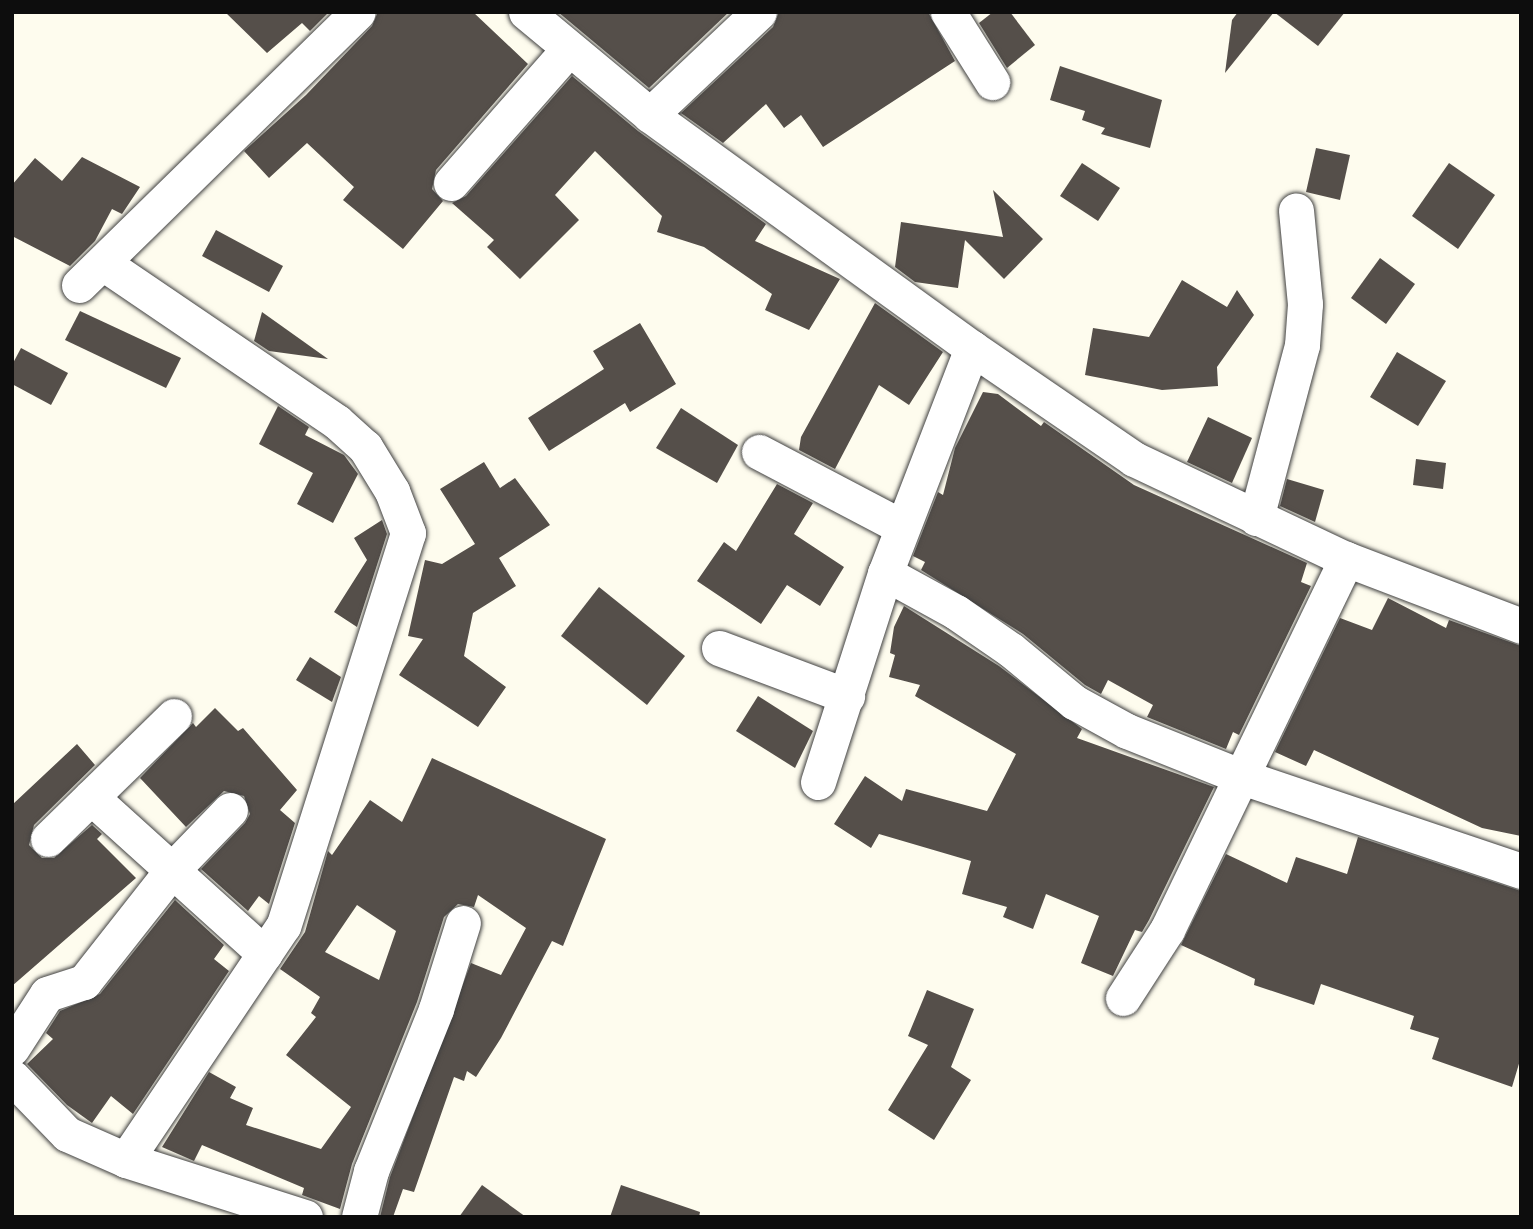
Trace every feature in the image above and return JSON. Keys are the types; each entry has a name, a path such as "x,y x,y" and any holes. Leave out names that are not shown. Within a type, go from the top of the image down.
{"street":[{"path":"126,1160 265,954 298,887 408,533 392,491 365,447 337,422 91,274 358,12"},
{"path":"526,12 568,50 650,115 972,348 1134,459 1256,519 1346,559 1521,626"},
{"path":"650,115 759,12"},
{"path":"948,12 992,82"},
{"path":"451,183 568,50"},
{"path":"1256,519 1302,345 1305,304 1296,210"},
{"path":"818,782 901,526 972,348"},
{"path":"759,452 901,526"},
{"path":"1124,998 1167,930 1346,559"},
{"path":"885,573 1011,650 1074,702 1127,731 1242,777 1521,871"},
{"path":"719,648 847,696"},
{"path":"48,839 174,716"},
{"path":"91,797 265,954"},
{"path":"12,1048 47,994 84,982 173,869 230,810"},
{"path":"359,1217 371,1171 436,1009 463,923"},
{"path":"12,1077 66,1134 126,1160 305,1217"}],"building":[{"path":"225,12 329,12 310,31 302,23 267,53"},
{"path":"378,12 473,12 528,64 436,170 432,189 443,201 403,249 343,200 354,187 307,143 269,178 244,151 306,95 372,26"},
{"path":"558,12 729,12 649,88"},
{"path":"779,12 928,12 955,61 823,147 801,115 784,128 766,104 723,143 681,113 773,27"},
{"path":"993,12 1010,12 1035,45 1007,68 979,23"},
{"path":"1238,12 1274,12 1225,73 1232,20"},
{"path":"1274,12 1345,12 1318,46"},
{"path":"1060,66 1162,100 1150,148 1101,134 1105,128 1082,120 1085,111 1050,100"},
{"path":"572,76 638,131 766,224 755,241 840,279 809,330 765,310 772,294 704,247 657,232 662,216 595,151 555,195 579,220 520,279 487,247 494,240 452,203 466,196"},
{"path":"1316,148 1350,155 1340,200 1306,192"},
{"path":"82,157 140,187 122,214 112,209 95,241 70,266 12,236 12,185 35,158 62,181"},
{"path":"1082,163 1120,188 1098,221 1060,196"},
{"path":"1449,163 1495,195 1458,249 1412,216"},
{"path":"993,190 1043,239 1004,279 965,240 958,288 915,282 895,267 901,222 1003,237"},
{"path":"216,230 283,266 269,292 202,256"},
{"path":"1380,258 1415,284 1386,324 1351,298"},
{"path":"1182,280 1227,307 1237,290 1254,315 1217,367 1218,386 1162,390 1085,375 1093,328 1149,337"},
{"path":"875,303 943,352 909,405 879,385 835,469 799,450 801,437"},
{"path":"80,311 181,358 166,388 65,340"},
{"path":"262,312 328,359 269,351 254,341"},
{"path":"640,323 676,384 630,412 625,403 549,451 528,418 604,369 593,351"},
{"path":"21,348 68,373 51,405 12,384 12,365"},
{"path":"1397,352 1446,381 1418,426 1370,397"},
{"path":"983,392 998,394 1041,426 1044,422 1134,485 1307,563 1301,582 1311,586 1239,735 1233,732 1226,749 1147,717 1153,705 1108,680 1101,694 1085,685 1023,634 921,570 925,562 913,556 938,492 943,495 955,448"},
{"path":"278,406 309,427 305,435 344,455 358,474 333,523 297,504 313,473 259,444"},
{"path":"681,408 738,445 717,483 656,448"},
{"path":"1208,417 1252,438 1232,483 1187,462"},
{"path":"1416,459 1446,463 1443,489 1413,485"},
{"path":"484,462 500,488 515,478 550,525 499,558 516,586 473,613 464,656 506,687 478,727 399,675 423,639 408,636 425,560 442,564 475,544 440,489"},
{"path":"1287,479 1324,490 1315,522 1280,506"},
{"path":"777,484 813,503 794,534 844,567 820,606 787,585 761,624 697,581 724,542 736,551"},
{"path":"382,520 387,534 357,627 334,612 367,560 354,538"},
{"path":"599,587 685,656 647,705 561,636"},
{"path":"1388,598 1446,628 1449,620 1521,646 1521,836 1482,828 1314,750 1306,766 1275,752 1340,618 1372,630"},
{"path":"904,606 999,666 1082,729 1077,738 1214,787 1149,920 1142,932 1135,930 1113,976 1081,963 1099,916 1046,894 1033,929 1003,917 1007,907 962,894 971,861 879,834 871,848 834,824 865,776 902,801 906,789 987,811 1016,754 915,696 920,685 889,677 895,655 890,653 894,627"},
{"path":"310,657 341,677 332,702 296,680"},
{"path":"758,696 813,731 795,768 736,731"},
{"path":"215,708 238,731 243,728 297,790 280,810 295,823 269,904 259,896 248,911 201,869 245,823 250,814 244,796 224,791 186,827 140,778 193,723 196,727"},
{"path":"77,744 95,765 34,825 29,845 42,858 54,858 92,825 102,834 97,839 136,878 12,986 12,805"},
{"path":"432,758 606,839 563,946 552,941 501,1038 476,1077 467,1071 464,1081 454,1077 414,1192 403,1189 393,1217 380,1217 390,1177 471,963 501,975 526,928 478,895 474,907 458,904 444,917 417,1002 352,1164 340,1209 302,1195 304,1188 202,1145 194,1161 162,1147 209,1072 236,1087 230,1098 253,1108 246,1125 321,1149 351,1107 286,1055 316,1017 311,1013 320,997 280,969 305,932 328,851 332,855 370,800 402,822","holes":["357,905 396,931 379,980 325,952"]},
{"path":"1358,837 1521,891 1521,1057 1512,1087 1432,1059 1439,1038 1410,1029 1414,1016 1321,984 1314,1005 1254,985 1255,979 1181,945 1226,854 1287,883 1296,857 1347,874"},
{"path":"175,900 224,945 214,959 229,971 133,1114 111,1096 92,1123 67,1105 27,1064 53,1039 46,1033 60,1011 100,994"},
{"path":"927,990 974,1009 951,1067 971,1080 934,1140 888,1110 928,1045 908,1036"},
{"path":"482,1185 526,1217 459,1217"},
{"path":"621,1185 700,1212 699,1217 610,1217"}]}
